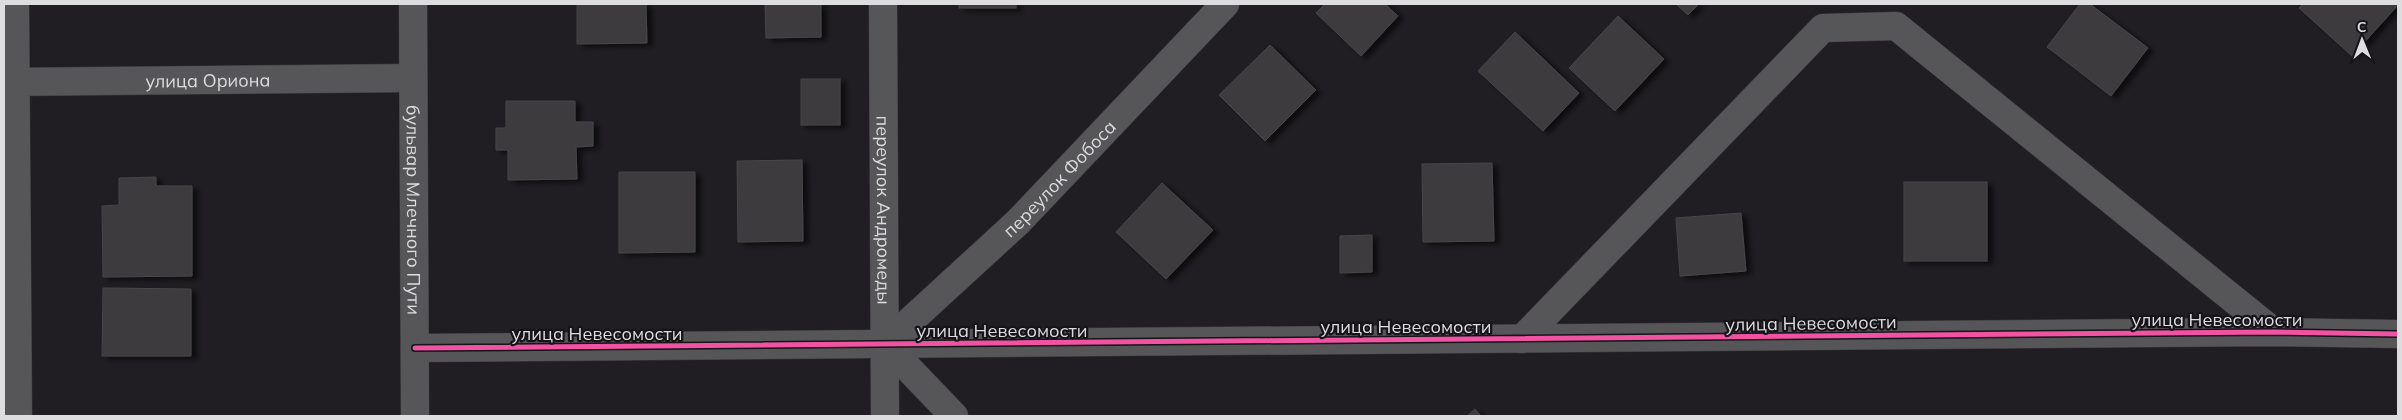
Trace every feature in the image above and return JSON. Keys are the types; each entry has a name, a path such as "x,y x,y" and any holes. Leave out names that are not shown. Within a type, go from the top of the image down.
{"street":[{"path":"15,4 10,82 18,416"},
{"name":"бульвар Млечного Пути","path":"413,4 415,416"},
{"name":"переулок Андромеды","path":"883,4 886,416"},
{"name":"переулок Фобоса","path":"885,344 1018,222 1225,4"},
{"path":"1522,339 1823,28 1896,26 2274,332"},
{"name":"улица Ориона","path":"10,82 413,78"},
{"name":"улица Невесомости","path":"415,348 2274,332 2398,334"},
{"path":"885,344 954,416"}],"building":[{"path":"577,4 646,4 647,43 577,44"},
{"path":"765,4 821,4 821,37 766,38"},
{"path":"959,4 1016,4 1016,8 959,8"},
{"path":"1325,4 1385,4 1398,16 1361,56 1316,13"},
{"path":"1676,4 1699,4 1688,15"},
{"path":"2080,4 2090,4 2148,48 2111,96 2047,47"},
{"path":"2303,4 2398,5 2352,56 2299,8"},
{"path":"1618,16 1664,59 1615,111 1569,68"},
{"path":"1515,32 1579,93 1543,131 1478,71"},
{"path":"1270,45 1316,90 1265,141 1219,95"},
{"path":"801,79 840,79 840,125 801,125"},
{"path":"506,101 575,101 575,122 593,122 593,146 576,147 577,179 508,180 508,150 496,150 496,128 506,128"},
{"path":"802,160 803,241 738,242 737,161"},
{"path":"1492,163 1494,241 1423,242 1422,164"},
{"path":"619,172 695,172 695,252 619,253"},
{"path":"156,177 156,186 192,186 192,276 103,277 102,206 119,205 119,178"},
{"path":"1904,182 1987,182 1987,261 1904,261"},
{"path":"1162,183 1213,230 1166,279 1116,232"},
{"path":"1741,213 1746,271 1680,276 1676,218"},
{"path":"1372,235 1372,272 1340,273 1340,236"},
{"path":"103,288 191,289 191,356 102,356"},
{"path":"1475,409 1481,416 1467,416"}],"cycle path":[{"path":"415,348 2274,332 2398,334"}]}
